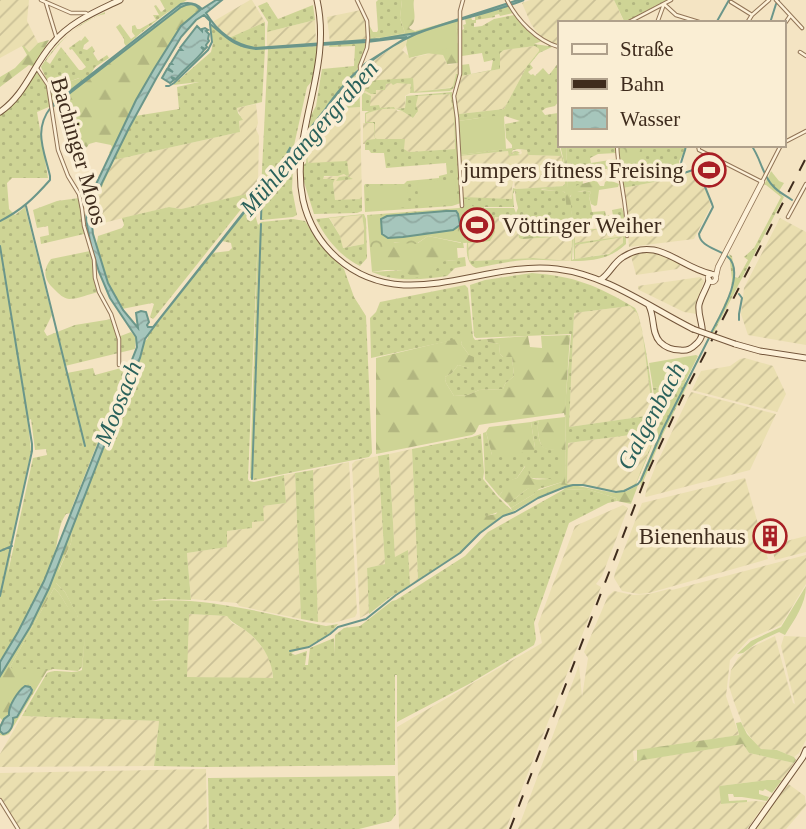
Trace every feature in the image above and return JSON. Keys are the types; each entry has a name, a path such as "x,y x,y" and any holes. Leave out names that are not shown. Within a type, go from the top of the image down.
{"main road":[{"path":"0,112 14,100 57,38 74,24 120,0"},
{"path":"317,0 322,40 301,163 303,199 317,234 341,262 372,279 394,285 425,286 501,271 542,267 570,271 627,293 693,329 735,344 806,358"},
{"path":"600,281 622,257 645,249 662,252 712,277 699,305 702,335 691,348 679,351 665,346 656,335 649,306"},
{"path":"609,272 612,286"},
{"path":"654,321 658,314 664,314"},
{"path":"752,829 806,750"}],"street":[{"path":"41,0 71,13 89,15"},
{"path":"357,0 366,17 368,38 360,65 361,90"},
{"path":"462,206 454,91 460,72 460,19 463,0"},
{"path":"630,21 671,0"},
{"path":"748,21 769,0"},
{"path":"777,1 802,28"},
{"path":"731,2 752,15"},
{"path":"46,3 57,38"},
{"path":"508,3 517,17 538,36 558,47"},
{"path":"664,4 676,15 689,21"},
{"path":"658,21 664,4"},
{"path":"785,23 790,16"},
{"path":"800,52 806,56"},
{"name":"Bachinger Moos","path":"36,67 46,81 58,150 68,176 79,194 84,226 94,260 95,278 119,339 119,365"},
{"path":"785,142 806,131"},
{"path":"617,147 627,211 627,236"},
{"path":"698,147 700,151 762,182"},
{"path":"712,277 780,147"},
{"path":"788,217 806,184"},
{"path":"0,800 18,829"}],"shaded area":[{"path":"0,0 29,0 27,21 38,43 29,52 22,46 0,58"},
{"path":"250,0 265,22 230,38 214,21"},
{"path":"530,0 614,0 624,21 558,21 558,45 544,39 537,32 522,3"},
{"path":"361,10 367,40 330,43 327,17"},
{"path":"315,20 316,44 267,47 267,32"},
{"path":"406,39 402,50 411,58 432,53 443,55 449,65 459,63 459,74 456,75 453,87 410,93 405,96 405,108 396,109 413,118 417,113 417,96 451,94 455,149 409,152 404,149 404,139 375,140 370,144 363,144 363,123 366,123 366,113 370,111 362,111 362,81 369,80 367,68 362,68"},
{"path":"535,46 539,51 527,66 504,109 459,114 455,93 461,76 500,69 500,53 504,50"},
{"path":"256,104 256,129 259,136 258,184 251,188 249,194 181,209 169,207 107,222 97,228 91,224 97,198 114,160 240,132 239,121 242,120 237,108"},
{"path":"360,107 362,199 335,201 333,183 323,180 322,177 344,174 308,163 307,149 332,109"},
{"path":"521,150 528,150 528,155 562,156 565,184 515,189 514,179 513,199 463,198 460,156 508,151 520,155"},
{"path":"690,172 700,172 711,206 694,239 629,247 628,235 634,235 634,230 629,223 623,188 681,177"},
{"path":"362,215 364,244 342,248 340,236 329,217"},
{"path":"495,217 516,217 522,239 570,235 571,261 533,258 469,260 467,243"},
{"path":"780,218 806,232 806,345 748,335 741,314 744,288"},
{"path":"626,225 623,243 612,253 575,259 574,233"},
{"path":"643,252 666,256 680,266 677,269 636,275 631,256"},
{"path":"700,277 704,281 697,301 697,314 684,312 638,288 638,286"},
{"path":"630,306 638,313 642,330 653,415 569,427 574,313"},
{"path":"745,358 773,366 786,394 777,412 692,390 701,371 730,366"},
{"path":"691,392 776,414 750,470 646,497 656,465"},
{"path":"655,432 636,484 628,489 616,491 567,483 568,443"},
{"path":"412,449 418,580 410,585 408,551 395,558 389,454"},
{"path":"378,456 385,564 367,568 369,613 360,618 352,464"},
{"path":"349,462 357,613 355,617 333,623 318,622 313,470"},
{"path":"295,473 301,619 239,606 237,603 191,599 187,553 226,547 227,531 252,528 252,522 263,506 286,503 284,475"},
{"path":"745,478 768,559 649,593 622,591 614,578 615,573 642,503"},
{"path":"623,505 628,508 602,576 596,584 601,587 506,829 399,829 397,727 542,643 538,624 575,526"},
{"path":"806,536 806,552 775,560 771,545"},
{"path":"806,555 806,584 781,625 749,639 730,660 726,696 739,735 633,751 634,761 743,744 749,753 794,763 782,780 719,786 722,804 766,802 747,829 518,829 579,665 582,697 588,658 584,652 608,596 614,591 633,595 672,590"},
{"path":"188,614 227,616 232,623 244,629 266,653 271,662 273,679 186,677"},
{"path":"775,636 795,704 781,646 784,636 806,637 806,740 794,757 757,746 744,728 729,686 731,670 738,658 750,648"},
{"path":"22,716 159,721 154,766 0,767 0,754"},
{"path":"206,769 207,829 20,829 0,797 0,773"},
{"path":"787,783 805,796 806,806 786,829 754,829"}],"green space":[{"path":"160,0 187,0 126,46 116,27 120,24 131,39 135,36 132,26 140,29 156,20 153,15 159,15 154,6 161,12 165,9"},
{"path":"378,0 402,0 400,18 405,33 369,38 368,23 373,32 378,30"},
{"path":"402,0 414,0 414,22 409,27 415,31 459,20 459,63 447,64 443,55 425,53 458,43 456,23 406,40 416,34 369,40 405,33 400,18"},
{"path":"614,0 667,0 627,21 624,21"},
{"path":"267,2 278,19 313,5 315,20 267,32 268,22 258,6"},
{"path":"192,4 201,10 181,26 175,35 136,100 111,153 111,145 96,142 72,153 59,105 52,107 70,92 52,105 51,90 57,94 71,81 80,78 82,81 72,91 181,7"},
{"path":"508,6 513,13 476,20 474,27 514,15 542,41 534,44 552,47 539,53 530,64 533,68 528,72 535,76 543,68 549,75 558,63 558,102 542,111 545,115 558,113 558,147 560,147 566,171 566,185 541,189 566,193 570,230 564,234 572,236 572,240 570,236 522,239 519,238 516,217 495,217 495,232 490,241 468,243 469,259 467,241 475,208 514,208 516,213 518,208 515,190 514,207 472,207 471,199 465,199 463,206 460,160 463,197 512,199 513,188 565,184 561,156 528,155 527,150 518,149 512,152 517,151 520,153 517,154 521,155 509,156 508,151 460,156 512,148 506,138 505,124 520,121 505,116 458,121 455,93 461,65 469,64 471,74 491,70 493,60 484,62 482,53 462,56 463,25 466,24 465,19 471,17 475,20 475,16","holes":["535,46 539,49 504,109 459,114 455,93 461,76 500,69 500,53 504,50"]},
{"path":"456,21 458,46 409,58 407,39"},
{"path":"265,22 265,47 247,46 229,38"},
{"path":"210,24 240,46 265,49 262,102 237,108 243,120 239,121 240,132 114,160 97,198 91,224 95,199 101,184 135,116 179,109 177,87 199,82 173,85 211,52 213,43"},
{"path":"85,36 89,41 83,49 87,50 92,46 98,61 107,55 109,58 95,67 82,81 79,78 71,81 56,94 52,92 41,67 57,46 46,61 50,64 61,47 79,70 82,70 86,67 69,48"},
{"path":"49,40 34,67 29,65 0,87 0,77 15,68 27,55 22,46 29,52 38,43"},
{"path":"367,42 361,63 340,92 359,71 360,107 332,109 309,144 310,136 307,136 311,115 316,106 322,69 354,66 355,46 329,47 330,45"},
{"path":"319,46 315,77 307,87 293,150 289,150 291,152 287,159 294,150 292,189 297,215 262,220 262,191 271,179 261,190 268,49"},
{"path":"37,70 47,85 51,106 37,112 48,178 12,178 7,183 9,209 15,215 25,207 52,315 44,331 47,336 75,325 112,319 118,337 131,332 136,338 135,349 65,366 67,373 93,368 95,375 127,369 71,513 66,514 61,524 54,555 42,585 18,634 0,660 0,114","holes":["31,419 35,450 46,449 47,455 33,458 7,577 31,452 28,421"]},
{"path":"456,74 459,74 454,88 450,91 410,93 411,84 397,83 386,84 385,90 376,90 376,94 362,89 362,81 413,78 414,92 451,88"},
{"path":"452,92 456,117 461,203 452,206 365,212 365,184 404,184 407,181 439,178 447,174 446,163 386,168 384,153 365,150 367,140 375,139 374,123 365,123 365,113 369,111 362,111 362,93 371,96 370,106 405,108 406,96","holes":["450,94 454,114 455,149 409,152 404,149 405,139 375,138 375,122 366,122 366,114 389,108 402,111 413,118 418,111 418,96"]},
{"path":"504,117 506,149 460,155 458,121"},
{"path":"560,147 566,147 568,188 596,180 600,186 604,186 609,180 619,184 618,187 599,190 595,206 591,204 591,192 579,191 570,196 575,229 581,231 573,232 573,261 570,235 522,239 519,235 523,237 569,233 565,192 540,189 566,184"},
{"path":"566,147 616,147 616,153 598,154 590,158 591,163 616,159 614,170 604,169 596,173 593,168 594,171 582,174 583,184 568,189"},
{"path":"617,147 641,147 631,176 623,182"},
{"path":"640,147 687,147 679,161 681,177 623,188 620,174"},
{"path":"307,152 308,163 347,161 349,175 324,176 323,179 335,179 335,200 362,199 362,211 314,214 303,179 302,166 306,163"},
{"path":"771,171 784,183 779,191 771,185 784,197 713,334 711,333 731,290 729,254 732,256 735,277 738,278 748,260 744,257 754,248 781,197 764,185 767,179 769,180"},
{"path":"347,176 353,179 336,181 339,177"},
{"path":"455,179 457,204 419,207 417,183"},
{"path":"407,184 409,207 370,210 368,186"},
{"path":"573,192 591,192 589,196 592,212 605,211 610,222 614,221 612,210 622,208 625,218 617,220 623,220 619,225 626,224 626,225 626,244 604,257 571,261 572,240 572,260 574,259 573,232 601,228 595,218 573,221 569,199","holes":["626,225 625,236 575,243 575,233","623,237 623,243 609,254 575,259 575,245"]},
{"path":"254,193 153,319 150,317 154,304 152,303 122,309 100,261 98,236 122,228 122,218 169,207 181,209"},
{"path":"259,195 256,218 258,225 261,222 293,219 305,221 322,247 344,269 354,297 366,316 372,453 369,457 254,480 250,478 258,233 248,479 254,482 284,475 286,503 263,506 264,521 252,522 252,528 227,531 227,547 187,553 191,600 150,601 194,601 326,626 338,624 322,639 291,653 295,655 307,651 305,665 308,665 310,648 334,638 334,654 335,635 344,628 360,626 392,601 465,556 488,532 563,490 587,489 616,498 617,501 569,523 534,623 534,645 469,684 397,722 395,675 395,765 154,766 159,721 22,716 47,673 78,671 10,667 54,588 78,617 65,592 56,583 56,577 71,543 77,513 140,358 144,342 212,253 229,251 232,248 231,243 222,241","holes":["189,614 227,616 261,645 268,657 273,678 187,677"]},
{"path":"79,198 84,234 41,244 40,237 49,235 48,226 37,228 33,210 57,201"},
{"path":"462,199 472,199 472,206 484,207 488,241 464,243 428,236 416,244 385,242 385,270 372,272 367,215 459,208 462,206"},
{"path":"457,208 464,248 457,248 458,260 443,262 434,275 414,278 403,270 385,270 385,242 369,228 395,243 418,243 428,236 461,243"},
{"path":"364,214 367,258 360,266 334,246 316,219","holes":["362,215 364,244 343,248 340,236 329,218"]},
{"path":"90,251 98,292 73,299 63,297 47,279 45,271 48,263 51,259"},
{"path":"465,257 466,266 455,268 447,276 409,279 372,272 403,270"},
{"path":"533,258 570,261 525,260 476,268 469,260"},
{"path":"532,273 561,277 597,288 635,308 637,313 630,306 574,313 569,427 653,415 642,333 652,391 655,435 636,484 628,489 636,483 654,432 568,443 567,483 615,491 567,485 565,483 566,395 571,334 476,338 470,285"},
{"path":"465,285 468,288 473,337 475,340 487,339 488,342 499,344 503,357 512,357 514,376 503,389 479,390 468,395 454,396 446,383 445,377 458,365 470,368 469,355 461,344 466,341 469,347 472,336 371,358 370,318 380,302"},
{"path":"472,335 470,348 468,349 465,341 461,344 469,355 474,357 474,372 458,365 445,377 454,396 468,395 479,390 503,389 514,376 512,357 503,357 499,344 488,342 487,339 528,336 530,347 542,348 541,336 570,335 565,483 587,485 578,486 615,493 638,485 631,504 587,489 563,490 565,486 504,515 483,530 476,528 478,522 475,518 496,514 502,505 512,510 511,508 536,491 562,482 562,449 544,448 538,427 539,420 565,417 564,413 479,425 472,435 376,454 376,358"},
{"path":"698,356 685,382 653,388 649,363"},
{"path":"685,382 688,384 641,487 640,479 658,437 653,388"},
{"path":"539,420 538,431 542,445 550,449 562,448 562,482 539,489 511,508 508,504 527,489 550,479 529,477 525,466 517,478 507,482 499,496 485,479 483,433 486,432 492,455 535,448 531,422"},
{"path":"531,422 534,451 495,457 492,455 486,432 489,427"},
{"path":"481,434 483,479 510,509 478,522 483,530 465,549 418,580 412,449"},
{"path":"389,454 395,557 408,550 410,585 369,614 367,568 385,564 378,456"},
{"path":"527,464 531,478 551,479 551,482 527,489 508,504 499,496 504,482 517,478"},
{"path":"313,470 318,622 301,619 295,473"},
{"path":"72,528 71,543 59,569 56,583 65,592 78,616 77,618 73,615 54,588 10,667 48,669 9,734 0,735 0,731 3,734 13,717 9,715 4,719 0,728 0,676 30,627 49,588"},
{"path":"806,586 802,605 785,635 779,632 737,654 751,641 781,627"},
{"path":"741,722 747,734 761,749 777,750 794,757 794,763 749,753 743,744 637,761 637,750 739,735 736,723"},
{"path":"395,776 396,814 391,821 359,829 209,829 208,778"},
{"path":"782,780 772,793 765,789 759,790 759,794 769,797 767,801 728,794 729,801 747,802 721,804 719,786"}],"water":[{"name":"Moosach","path":"216,0 222,0 206,13 210,20 233,40 255,48 380,39 416,33 518,0 524,0 429,29 396,44 407,37 256,49 241,46 230,40 210,24 204,15 181,37 129,128 97,193 91,216 93,234 108,283 123,310 138,328 136,313 146,312 149,322 147,325 153,327 291,152 290,150 287,153 290,148 293,150 326,108 317,128 308,132 145,339 140,358 49,588 30,627 0,676 0,662 44,581 137,347 136,337 110,298 99,272 86,220 88,201 136,100 181,26 200,10 192,4 197,5 202,9"},
{"path":"181,4 192,4 181,7 52,105"},
{"path":"197,26 202,31 205,28 208,30 207,47 201,47 204,50 201,54 176,79 171,77 174,80 170,83 162,78 167,69 173,72 168,68 170,64"},
{"path":"385,51 357,72 346,83 350,78 366,63"},
{"name":"Vöttinger Weiher","path":"456,211 458,214 460,225 453,230 388,238 382,234 381,219 387,216"},
{"path":"25,686 30,687 31,693 17,717 13,718 10,730 3,734 0,727 9,715 14,699"}],"waterway":[{"name":"Galgenbach","path":"717,21 729,0"},
{"path":"771,21 779,0"},
{"path":"166,86 174,83 208,50 212,42 210,24"},
{"path":"0,221 27,203 50,180 41,132 51,107"},
{"name":"Galgenbach","path":"686,147 681,172 699,172 713,207 699,234 700,238 708,246 722,253"},
{"path":"752,147 769,182 792,200"},
{"name":"Mühlenangergraben","path":"261,219 262,190"},
{"name":"Moosach","path":"26,206 85,446"},
{"name":"Mühlenangergraben","path":"252,479 261,224"},
{"path":"0,246 32,444 0,596"},
{"name":"Galgenbach","path":"711,333 733,283 734,272 727,256"},
{"path":"739,294 742,298 739,320"},
{"name":"Galgenbach","path":"290,651 309,647 338,627 366,619 396,595 460,553 480,533 503,516 538,498 573,485 616,492 638,484 709,338"},
{"path":"0,551 12,546"}],"railway":[{"path":"510,829 647,474 682,398 806,158"}],"place":[{"name":"jumpers fitness Freising","path":"709,170"},
{"name":"Vöttinger Weiher","path":"477,225"},
{"name":"Bienenhaus","path":"770,536"}]}
